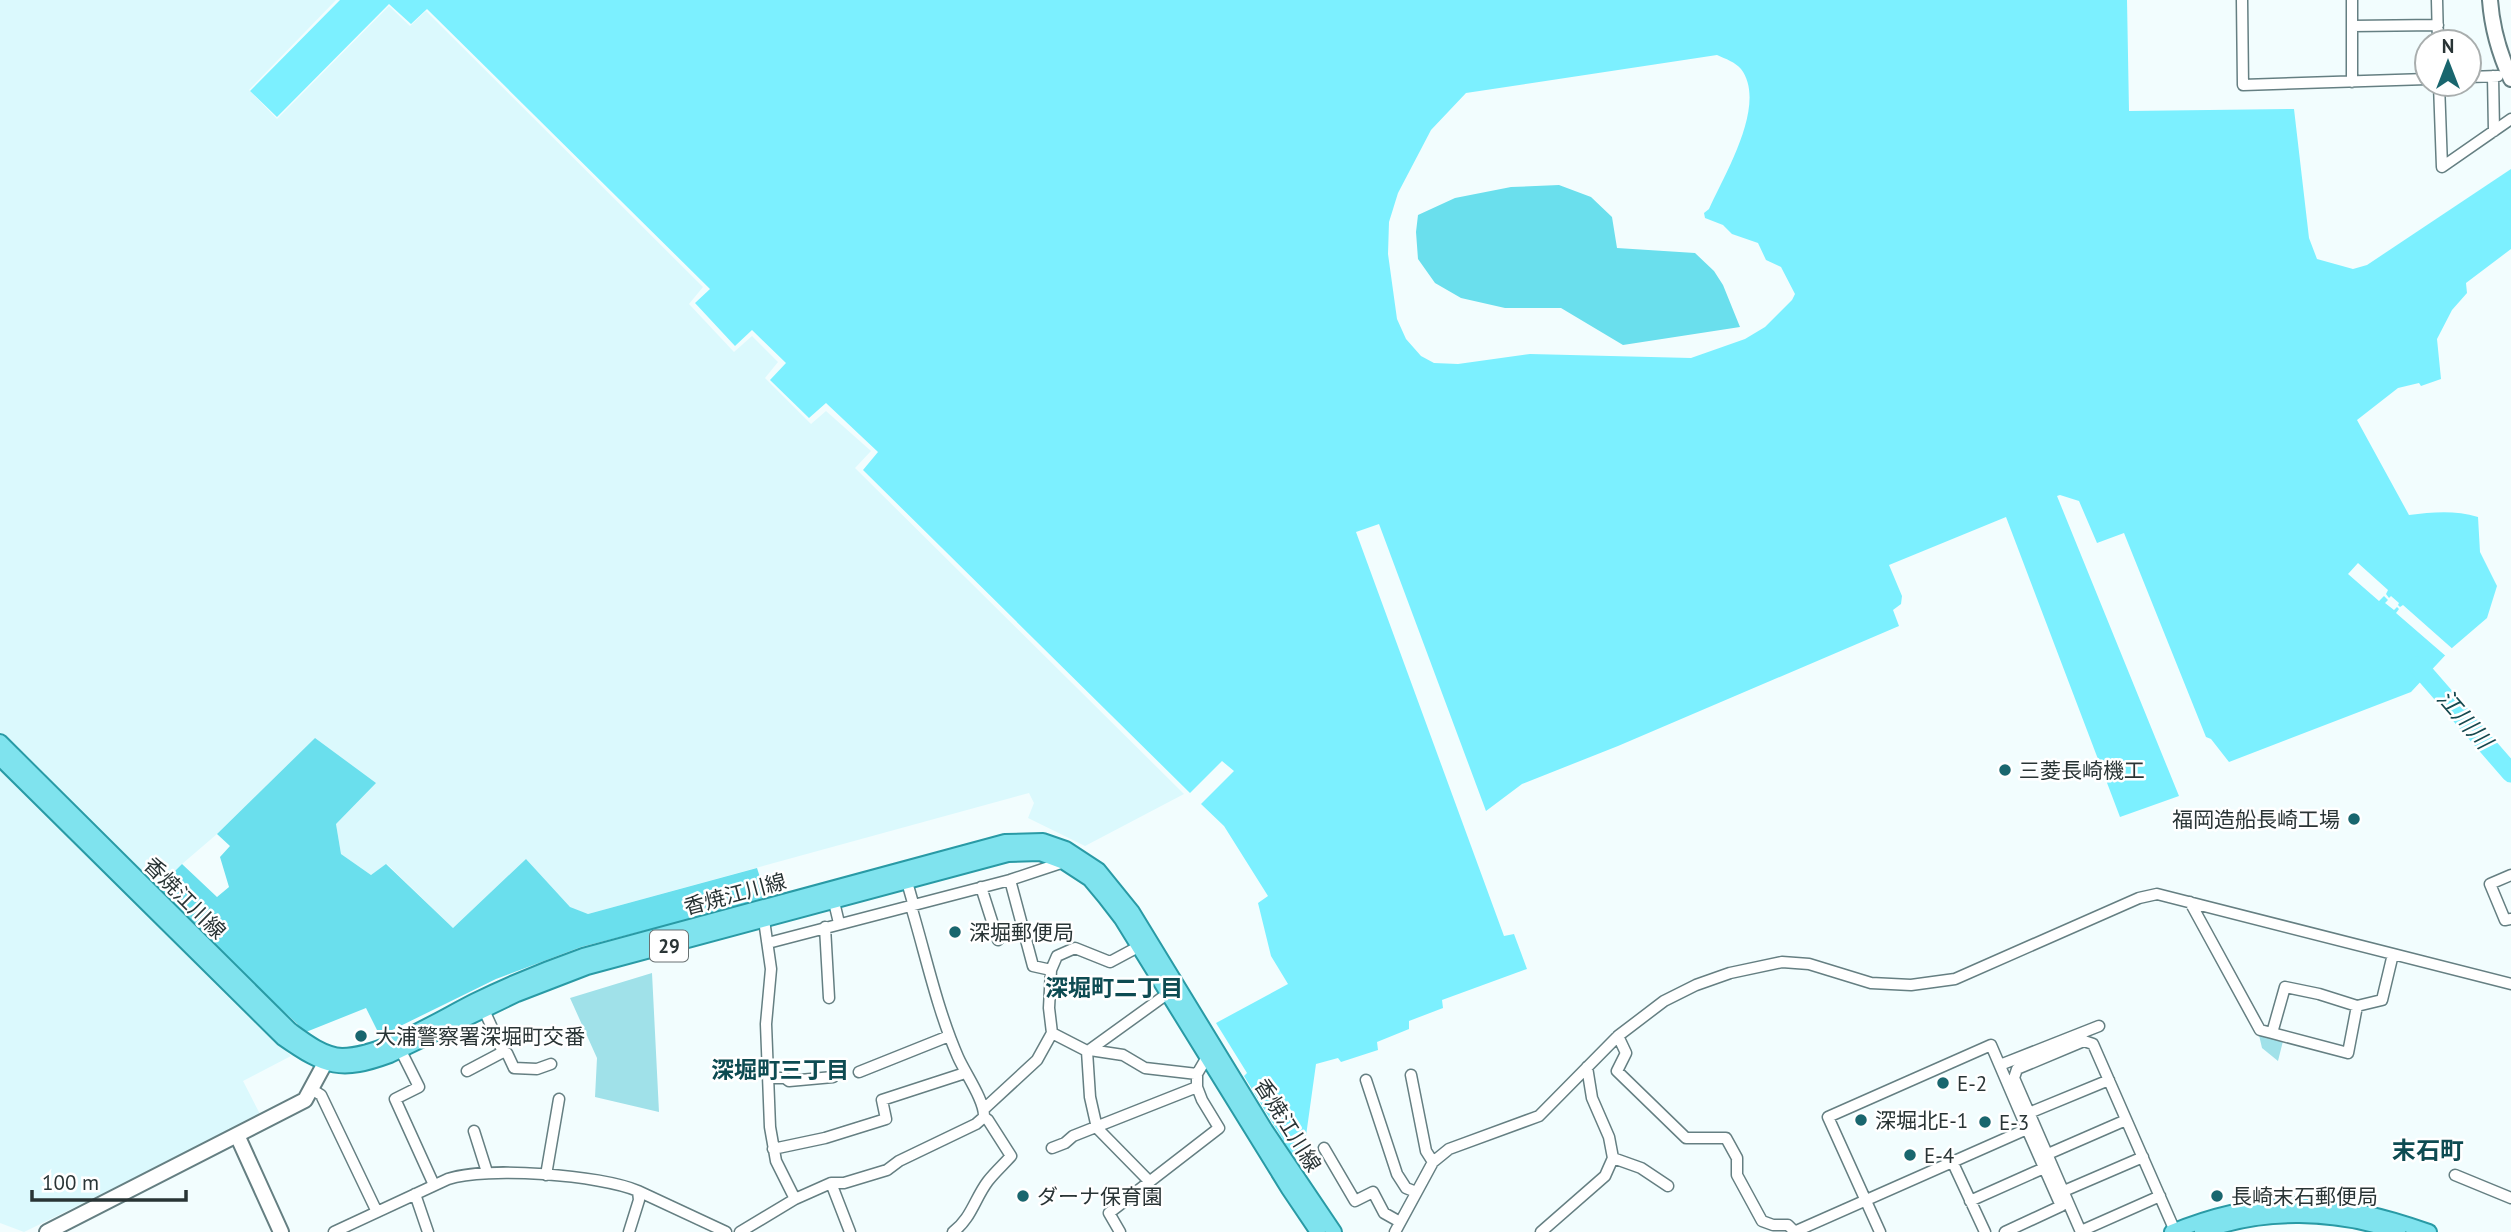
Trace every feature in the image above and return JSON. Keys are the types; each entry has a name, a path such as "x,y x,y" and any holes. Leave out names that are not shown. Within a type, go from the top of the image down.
{"main road":[{"name":"香焼江川線","path":"0,742 290,1030 324,1051 340,1056 368,1052 386,1045 490,994 583,956 1005,842 1024,846 1064,863 1098,870 1132,912 1259,1131 1294,1186 1318,1232"},
{"name":"香焼江川線","path":"0,758 283,1038 325,1063 358,1065 401,1051 485,1013 536,986 587,967 907,885 1043,841 1066,849 1082,865 1139,947 1207,1057 1259,1131"},
{"name":"香焼江川線","path":"1294,1186 1334,1232"},
{"path":"2174,1231 2245,1209 2302,1205 2359,1210 2429,1232"},
{"path":"2209,1231 2269,1217 2325,1216 2357,1220 2398,1232"}],"street":[{"path":"2242,0 2243,85 2413,80"},
{"path":"2352,0 2352,82"},
{"path":"2352,26 2438,25 2437,0"},
{"path":"2483,77 2510,78 2498,47 2490,0"},
{"path":"2493,76 2494,131"},
{"path":"2440,98 2442,167 2511,119"},
{"path":"768,943 1010,880 1064,863"},
{"path":"2511,874 2490,884 2505,920 2511,919"},
{"path":"1010,880 1033,966 1051,970"},
{"path":"907,885 949,1036 988,1120 1012,1156 987,1182 978,1202 954,1232"},
{"path":"981,887 998,940"},
{"path":"1324,1148 1355,1202 1373,1192 1384,1213 1398,1227 1433,1162 1449,1149 1539,1116 1618,1036 1664,1001 1696,985 1730,973 1783,962 1809,964 1871,983 1911,985 1955,979 2150,894 2511,983"},
{"path":"834,902 839,923"},
{"path":"2190,902 2260,1030 2348,1053 2357,1006"},
{"path":"764,920 771,969 766,1024 770,1127 776,1161 795,1199"},
{"path":"825,927 829,998"},
{"path":"740,1232 795,1199 831,1183 844,1183 887,1170 899,1161 976,1124 984,1112 1037,1060 1052,1033 1049,1008 1051,970 1057,956 1075,948 1110,962 1139,947"},
{"path":"2272,1033 2285,987 2357,1006 2382,1000 2393,954"},
{"path":"1088,1050 1167,994"},
{"path":"485,1013 503,1052 507,1053 514,1068 537,1069 551,1063"},
{"path":"2000,1065 2099,1026"},
{"path":"1052,1033 1088,1050 1123,1055 1144,1068 1196,1073"},
{"path":"859,1072 949,1036"},
{"path":"1618,1036 1626,1053 1617,1071 1685,1138 1726,1138 1737,1158 1737,1175 1762,1220 1773,1225 1788,1225 1794,1232 2027,1129"},
{"path":"2160,1196 2081,1232 2014,1078 2017,1069 2084,1041 2094,1044 2160,1196 2174,1231"},
{"path":"1880,1232 1828,1116 1991,1045 2061,1206 2005,1232"},
{"path":"1088,1050 1090,1097 1097,1128 1150,1182"},
{"path":"401,1051 419,1087 395,1099 433,1185"},
{"path":"467,1071 503,1052"},
{"path":"1119,1232 1109,1213 1219,1128 1197,1087 1196,1073 1207,1057"},
{"path":"47,1232 241,1143 316,1092 325,1063"},
{"path":"1541,1232 1605,1176 1613,1158 1609,1137 1592,1098 1587,1067"},
{"path":"773,1149 825,1138 886,1119 882,1100 965,1073"},
{"path":"1411,1075 1426,1151 1433,1162"},
{"path":"768,1078 785,1078 789,1081 833,1077"},
{"path":"1366,1080 1401,1183 1416,1192"},
{"path":"2029,1113 2109,1080"},
{"path":"1052,1149 1073,1136 1197,1087"},
{"path":"316,1092 328,1109 377,1212"},
{"path":"546,1175 559,1099"},
{"path":"2048,1154 2126,1120"},
{"path":"474,1131 487,1172"},
{"path":"241,1143 281,1232"},
{"path":"2064,1191 2143,1157"},
{"path":"1613,1158 1641,1168 1668,1186"},
{"path":"1952,1161 1984,1232"},
{"path":"1970,1201 2045,1168"},
{"path":"334,1232 433,1185 462,1174 487,1172 546,1175 616,1184 638,1191 726,1232"},
{"path":"2455,1175 2511,1198"},
{"path":"831,1183 850,1232"},
{"path":"629,1232 639,1200 638,1191"},
{"path":"415,1194 428,1232"}],"shaded area":[{"path":"0,0 336,0 249,90 277,119 389,6 410,26 426,11 703,287 689,304 734,352 752,336 778,362 765,378 811,424 826,411 871,451 855,468 1184,794 1085,846 1028,818 1034,803 1029,793 588,914 570,908 526,859 453,928 387,864 371,875 341,854 315,738 157,889 0,732"},
{"path":"340,0 2127,0 2129,111 2294,109 2309,238 2317,259 2353,269 2367,265 2511,169 2511,249 2466,283 2467,293 2452,310 2437,339 2441,379 2421,386 2419,383 2398,388 2357,420 2409,515 2444,512 2478,517 2480,552 2497,586 2487,618 2452,648 2411,692 2229,762 2211,739 2206,737 2124,533 2097,543 2079,501 2060,495 2057,496 2179,796 2120,817 2006,517 1889,565 1902,596 1901,604 1893,610 1899,626 1522,784 1486,811 1379,524 1356,532 1504,936 1514,934 1527,969 1442,1000 1443,1008 1409,1021 1409,1029 1377,1042 1378,1050 1341,1062 1338,1058 1316,1064 1305,1143 1294,1158 1244,1076 1247,1073 1216,1023 1288,984 1271,956 1258,903 1268,896 1224,826 1201,804 1234,771 1222,761 1190,793 863,470 878,452 826,403 809,418 770,380 786,363 752,330 735,346 695,303 710,289 427,9 411,24 389,4 277,117 250,91","holes":["1717,55 1741,69 1748,84 1750,101 1741,139 1709,209 1704,213 1705,218 1723,225 1732,234 1758,243 1766,260 1781,267 1795,294 1792,300 1765,327 1745,339 1691,358 1530,354 1458,364 1434,363 1421,356 1406,339 1397,319 1388,254 1389,222 1398,193 1431,130 1466,93"]},
{"path":"1559,185 1591,197 1612,217 1617,248 1695,253 1714,271 1723,285 1740,327 1623,345 1561,308 1505,308 1461,298 1435,283 1418,259 1418,215 1455,198 1511,187"},
{"path":"315,738 376,783 336,824 341,854 371,875 386,864 453,928 526,859 570,907 588,914 757,868 767,899 581,947 496,979 380,1036 366,1008 306,1032 159,896 159,887 182,864 217,897 229,887 220,857 230,846 217,834"},
{"path":"0,768 291,1056 243,1081 261,1116 24,1232 0,1223"},
{"path":"652,973 659,1112 595,1097 597,1058 570,998"},
{"path":"2259,1035 2283,1041 2278,1061 2262,1048"}],"pier":[{"path":"2358,563 2388,590 2386,594 2389,598 2391,596 2400,607 2403,605 2455,651 2448,658 2396,613 2399,609 2397,607 2394,610 2385,603 2388,600 2384,596 2379,601 2348,574"}],"waterway":[{"name":"江川川","path":"2418,666 2511,773"}],"place":[{"name":"三菱長崎機工","path":"2005,770"},
{"name":"福岡造船長崎工場","path":"2354,819"},
{"name":"深堀郵便局","path":"955,932"},
{"name":"大浦警察署深堀町交番","path":"361,1036"},
{"name":"E-2","path":"1943,1083"},
{"name":"深堀北E-1","path":"1861,1120"},
{"name":"E-3","path":"1985,1122"},
{"name":"E-4","path":"1910,1155"},
{"name":"ダーナ保育園","path":"1023,1196"},
{"name":"長崎末石郵便局","path":"2217,1196"}],"district":[{"name":"深堀町二丁目","path":"1114,987"},
{"name":"深堀町三丁目","path":"780,1069"},
{"name":"末石町","path":"2428,1150"}]}
